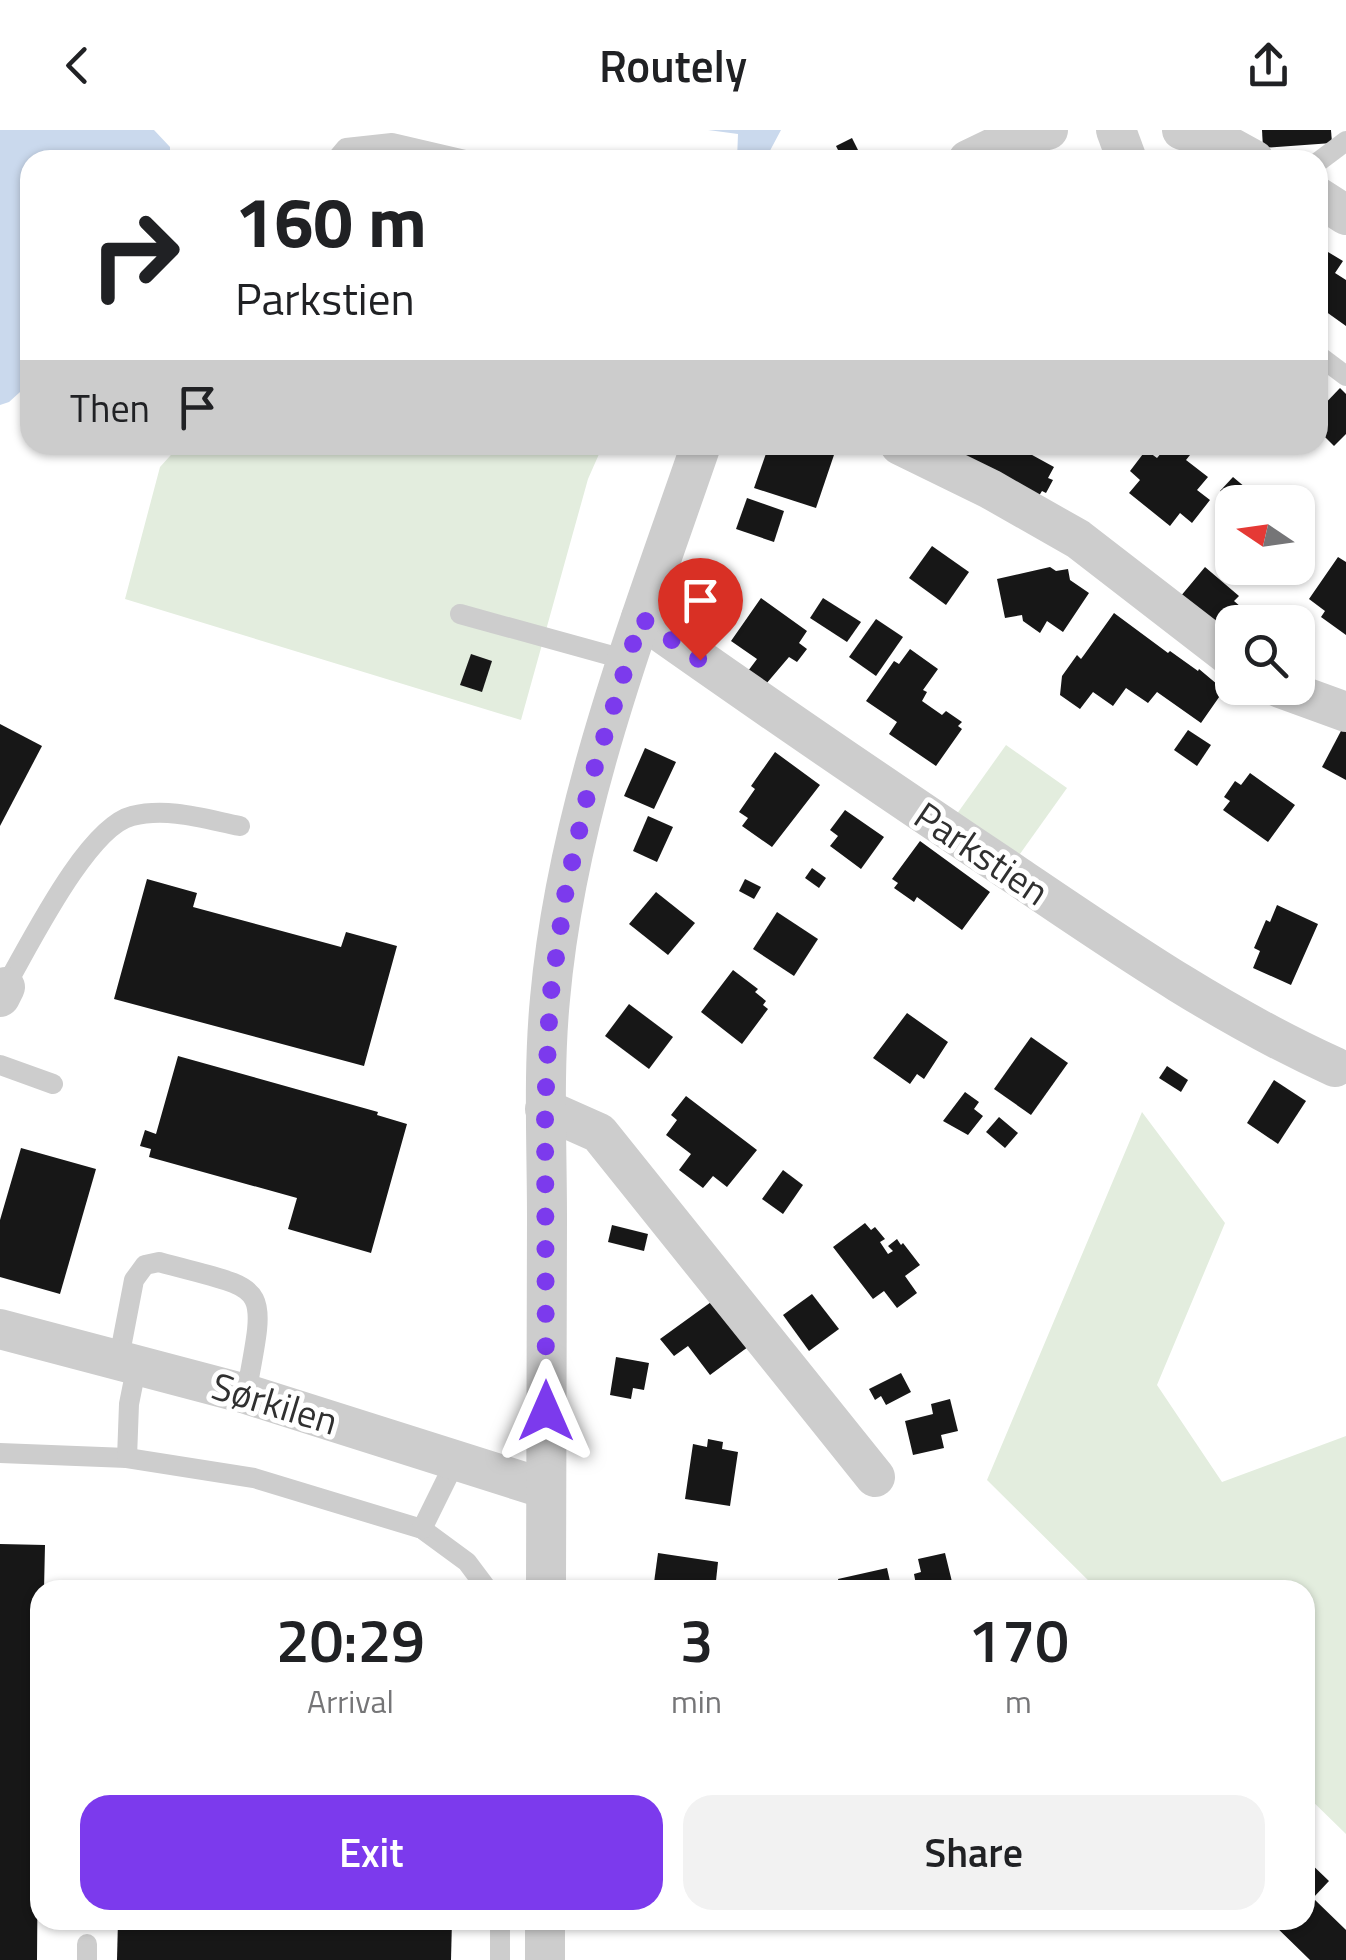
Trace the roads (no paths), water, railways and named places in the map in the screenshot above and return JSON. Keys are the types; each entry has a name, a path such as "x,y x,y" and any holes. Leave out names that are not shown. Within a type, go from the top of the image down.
{"street":[{"path":"989,150 1018,136 1048,130"},
{"path":"1182,130 1236,150"},
{"path":"546,1580 545,1109 550,999 566,889 590,783 627,660 698,455"},
{"path":"920,455 1078,539 1215,645"},
{"name":"Parkstien","path":"641,618 818,744 1099,933 1242,1020 1335,1067"},
{"path":"1315,701 1346,712"},
{"path":"545,1109 599,1134 875,1477"},
{"name":"Sørkilen","path":"0,1329 246,1394 546,1489"},
{"path":"545,1960 546,1930"}],"lane":[{"path":"344,150 392,142 424,150"},
{"path":"460,614 627,660"},
{"path":"2,992 82,857 106,831 129,816 164,811 240,826"},
{"path":"0,1065 53,1084"},
{"path":"128,1458 128,1361 134,1280 145,1266 159,1262 228,1280 244,1285 256,1296 260,1319 246,1394"},
{"path":"0,1453 128,1458 254,1478 422,1529 467,1562 480,1580"},
{"path":"422,1529 457,1458"},
{"path":"500,1930 500,1960"}],"water":[{"path":"0,130 154,130 170,150 20,150 20,392 0,405"},
{"path":"708,130 781,130 770,150 737,150 738,134"}]}
